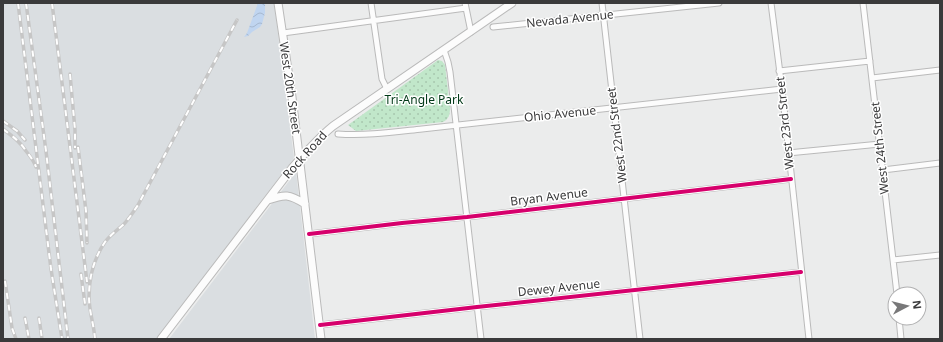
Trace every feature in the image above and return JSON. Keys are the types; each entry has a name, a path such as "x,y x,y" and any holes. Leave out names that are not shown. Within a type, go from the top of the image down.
{"main road":[{"name":"West 20th Street","path":"278,3 300,159 321,339"},
{"name":"Rock Road","path":"161,339 309,148 332,126 512,3"},
{"path":"268,200 279,196 287,196 295,198 305,204"}],"street":[{"path":"371,3 382,79 387,89"},
{"name":"West 22nd Street","path":"602,3 640,339"},
{"name":"Nevada Avenue","path":"493,27 719,3"},
{"name":"West 23rd Street","path":"771,3 782,89 809,339"},
{"name":"West 24th Street","path":"863,3 895,286"},
{"path":"283,33 373,21 465,6 471,32"},
{"path":"444,50 450,72 481,339"},
{"path":"779,71 870,61"},
{"path":"872,78 940,70"},
{"name":"Ohio Avenue","path":"338,134 367,134 456,125 782,89"},
{"path":"788,153 880,144"},
{"path":"883,170 940,163"},
{"name":"Bryan Avenue","path":"309,234 791,180"},
{"path":"893,260 940,255"},
{"name":"Dewey Avenue","path":"320,325 801,272"},
{"path":"900,326 901,339"}],"shaded area":[{"path":"3,3 274,3 294,158 156,339 3,339"},
{"path":"296,172 315,339 169,339"}],"green space":[{"name":"Tri-Angle Park","path":"438,60 442,61 445,65 450,108 449,116 445,121 356,131 348,125"}],"water":[{"path":"258,3 265,3 265,13 262,24 248,36 244,37 247,33"}],"railway":[{"path":"18,3 51,269 62,339"},
{"path":"26,3 46,151 68,339"},
{"path":"52,3 87,282"},
{"path":"95,339 89,290 91,275 101,248 112,234 125,223 138,205 237,20"},
{"path":"70,74 75,130 75,148"},
{"path":"3,121 17,131 25,140"},
{"path":"3,129 21,144 36,167"},
{"path":"78,147 86,211 87,243"},
{"path":"81,274 85,304"},
{"path":"5,281 12,328 16,339"},
{"path":"25,318 29,339"},
{"path":"39,318 42,339"}],"cycle path":[{"path":"309,234 791,179"},
{"path":"320,325 801,272"}]}
